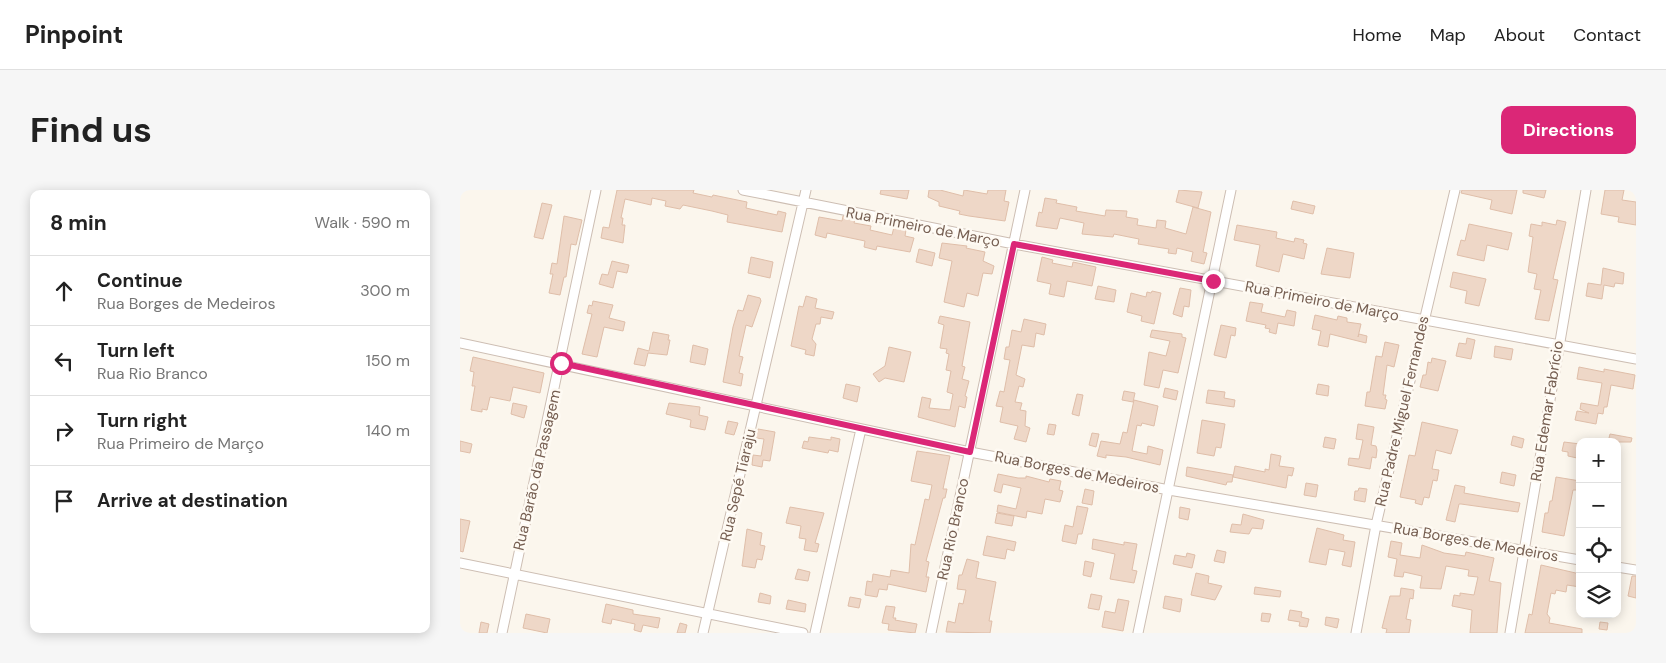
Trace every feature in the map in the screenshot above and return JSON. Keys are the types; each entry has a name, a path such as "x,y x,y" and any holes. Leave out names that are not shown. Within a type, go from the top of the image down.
{"street":[{"name":"Rua Barão da Passagem","path":"502,633 513,575 561,363 596,190"},
{"name":"Rua Primeiro de Março","path":"742,190 803,204 1014,244 1636,359"},
{"name":"Rua Sepé Tiaraju","path":"703,633 806,190"},
{"name":"Rua Rio Branco","path":"931,633 1025,190"},
{"path":"1138,633 1231,190"},
{"name":"Rua Padre Miguel Fernandes","path":"1356,633 1376,525 1455,190"},
{"name":"Rua Edemar Fabrício","path":"1510,633 1586,190"},
{"name":"Rua Borges de Medeiros","path":"460,343 561,363 861,430 970,452 1168,490 1525,549 1576,559"},
{"path":"815,633 861,430"},
{"path":"460,563 707,615 803,633"},
{"path":"1621,568 1636,570"}],"building":[{"path":"617,190 694,190 693,193 747,202 746,208 777,215 778,211 786,213 782,232 727,222 728,215 712,211 683,205 680,209 665,206 666,201 652,198 651,205 625,199 621,218 623,218 622,225 625,225 623,243 601,238 603,227 609,228"},
{"path":"881,190 909,190 907,199 880,194"},
{"path":"929,190 940,190 963,196 964,190 987,194 988,190 1006,190 1004,201 1009,202 1005,221 959,214 960,211 939,206 939,202 928,197"},
{"path":"1179,190 1202,192 1198,208 1176,202"},
{"path":"1462,190 1517,190 1512,214 1490,209 1492,200 1461,193"},
{"path":"1523,190 1546,190 1544,198 1523,193"},
{"path":"1605,190 1624,190 1622,200 1636,202 1636,225 1618,222 1619,217 1601,214"},
{"path":"1045,198 1057,200 1056,203 1077,207 1076,211 1105,216 1106,210 1127,211 1126,217 1138,219 1137,225 1156,228 1157,220 1166,221 1165,228 1186,234 1193,207 1211,212 1203,252 1207,253 1204,264 1191,261 1193,252 1177,248 1176,254 1168,253 1169,249 1138,244 1139,239 1114,234 1113,237 1082,234 1084,223 1060,218 1057,229 1036,226 1039,212 1042,213"},
{"path":"1293,201 1315,206 1313,214 1291,209"},
{"path":"542,203 552,205 543,239 534,237"},
{"path":"564,216 582,220 576,245 571,244 566,277 564,277 560,295 549,293 553,274 550,274 552,263 557,264"},
{"path":"843,216 855,219 854,223 871,226 870,230 892,235 894,227 906,230 905,236 914,238 910,252 877,246 876,250 864,247 865,241 827,233 826,238 815,235 819,217 842,221"},
{"path":"1557,220 1566,222 1553,279 1558,280 1549,321 1535,319 1541,290 1534,289 1537,274 1528,272 1533,237 1529,236 1531,224 1542,226 1542,222 1556,225"},
{"path":"1469,224 1512,233 1508,250 1487,245 1484,261 1457,255 1461,240 1465,241"},
{"path":"1237,225 1277,232 1276,238 1294,242 1295,238 1304,240 1303,243 1307,244 1304,259 1283,254 1279,272 1256,266 1260,245 1234,240"},
{"path":"942,243 967,246 966,248 985,252 983,261 994,266 992,274 983,273 978,296 967,293 964,307 944,302 952,261 939,258"},
{"path":"1327,248 1354,253 1350,278 1321,274"},
{"path":"919,249 935,253 932,266 916,262"},
{"path":"751,257 773,262 770,278 748,273"},
{"path":"1042,257 1053,260 1052,263 1072,267 1073,262 1096,267 1092,286 1067,281 1064,297 1049,294 1051,284 1037,281"},
{"path":"612,261 629,265 627,273 617,271 613,288 599,284 602,274 608,275"},
{"path":"1603,268 1624,273 1623,284 1615,283 1614,287 1604,285 1602,299 1586,296 1588,283 1601,285"},
{"path":"1453,272 1486,279 1479,306 1465,303 1467,291 1450,287"},
{"path":"1098,286 1116,290 1114,302 1095,299"},
{"path":"1180,288 1191,290 1189,307 1184,306 1182,317 1173,314"},
{"path":"1152,291 1161,293 1154,324 1141,321 1142,316 1127,312 1131,293 1146,297 1147,292 1151,293"},
{"path":"748,295 760,298 761,301 752,327 746,325 739,356 743,357 739,373 743,374 741,386 723,382 733,327 738,310 743,311"},
{"path":"806,296 817,299 815,308 834,312 832,319 821,317 820,324 816,324 812,339 816,344 814,356 805,354 806,350 791,346 799,306 803,307"},
{"path":"593,301 613,305 609,318 625,322 623,331 604,327 597,357 582,354 592,314 587,313 589,305 592,306"},
{"path":"1250,302 1263,304 1261,312 1285,317 1287,310 1296,312 1294,326 1278,323 1276,334 1269,332 1270,329 1265,328 1266,325 1246,321"},
{"path":"1315,315 1337,320 1338,316 1347,318 1347,322 1361,324 1358,337 1359,334 1367,336 1366,343 1330,334 1328,347 1318,345 1321,331 1312,329"},
{"path":"940,316 970,322 962,366 965,367 962,379 969,381 965,396 967,397 965,408 959,406 955,427 918,417 922,397 931,399 929,408 950,410 953,394 947,392 951,371 946,370 949,354 946,353 947,349 940,348 944,325 938,323"},
{"path":"1024,319 1046,324 1044,335 1036,333 1034,347 1022,345 1016,375 1025,379 1023,387 1019,386 1015,402 1022,403 1020,410 1026,411 1025,426 1030,428 1026,442 1014,439 1018,426 1000,422 1003,407 996,406 1000,391 1004,392 1010,360 1004,359 1006,347 1009,347 1012,330 1021,332"},
{"path":"1221,325 1236,328 1235,336 1231,335 1226,358 1214,355"},
{"path":"1152,330 1182,334 1182,337 1186,338 1178,373 1163,370 1159,388 1144,385 1149,352 1166,356 1170,341 1150,337"},
{"path":"653,332 669,335 667,355 648,353 645,366 634,364 638,348 649,351"},
{"path":"1467,338 1475,340 1471,359 1456,356 1459,343 1466,344"},
{"path":"1385,342 1399,345 1394,367 1387,365 1383,395 1386,395 1385,399 1387,400 1385,409 1365,406 1367,392 1370,392 1376,356 1382,357"},
{"path":"693,345 708,349 705,365 690,362"},
{"path":"1495,346 1513,349 1511,360 1494,357"},
{"path":"889,347 911,352 904,382 885,378 879,382 873,374 885,366"},
{"path":"473,357 544,373 540,393 513,387 510,401 490,397 487,410 482,409 482,412 471,410 475,386 472,386 474,372 470,371"},
{"path":"1432,358 1446,361 1438,391 1420,387 1423,375 1426,375 1428,362 1431,363"},
{"path":"1579,367 1604,372 1604,369 1635,375 1633,389 1611,385 1607,407 1604,407 1603,414 1598,413 1596,424 1575,420 1577,411 1589,413 1580,409 1581,403 1598,406 1602,383 1577,379"},
{"path":"846,384 860,387 857,402 843,398"},
{"path":"1318,384 1329,386 1328,396 1316,394"},
{"path":"1165,388 1178,391 1176,400 1163,397"},
{"path":"1208,390 1225,392 1224,398 1235,400 1234,407 1206,403"},
{"path":"1124,391 1135,393 1133,402 1122,400"},
{"path":"1077,394 1083,395 1079,416 1072,414"},
{"path":"1134,400 1158,406 1154,426 1142,423 1141,426 1137,425 1132,451 1147,454 1148,446 1163,450 1160,465 1126,457 1106,455 1106,458 1097,456 1101,441 1120,444 1123,432 1127,433"},
{"path":"513,403 527,406 524,418 511,414"},
{"path":"669,403 700,407 699,415 708,417 705,430 690,427 691,420 666,414"},
{"path":"1202,420 1225,424 1221,448 1216,447 1214,456 1197,453"},
{"path":"728,421 738,423 734,435 725,433"},
{"path":"1422,422 1458,430 1451,454 1436,450 1432,469 1439,470 1437,481 1433,480 1429,498 1424,497 1422,505 1415,503 1416,500 1400,497 1409,455 1415,456"},
{"path":"1049,424 1056,425 1054,435 1047,434"},
{"path":"1358,424 1374,427 1371,445 1376,446 1377,450 1376,458 1372,457 1370,469 1348,465 1349,458 1359,459 1363,440 1356,439"},
{"path":"758,429 775,432 770,461 763,460 762,467 752,465 753,455 761,456 764,439 756,438"},
{"path":"1092,433 1099,434 1096,447 1089,445"},
{"path":"1610,434 1632,438 1631,442 1621,442 1621,438 1609,438"},
{"path":"1513,436 1524,439 1522,448 1511,445"},
{"path":"809,437 831,440 831,437 840,439 838,452 829,450 828,453 802,448 804,441 808,442"},
{"path":"1325,437 1336,439 1334,449 1323,447"},
{"path":"460,441 472,444 470,453 460,451"},
{"path":"1564,442 1576,444 1576,458 1568,456 1568,452 1562,451"},
{"path":"917,451 950,456 943,489 947,489 945,498 943,498 926,561 929,562 926,577 929,577 926,592 888,584 887,590 879,589 877,597 865,595 867,581 872,582 873,574 890,577 891,570 909,573 911,544 915,545 925,499 929,500 932,485 911,481"},
{"path":"1271,454 1281,456 1279,466 1294,468 1292,476 1288,475 1286,488 1233,477 1235,466 1265,472 1265,469 1269,470"},
{"path":"1187,467 1233,475 1232,482 1227,482 1226,485 1186,476"},
{"path":"1502,472 1516,475 1514,486 1500,483"},
{"path":"998,474 1018,478 1026,478 1026,476 1049,482 1050,479 1061,481 1059,490 1063,491 1060,502 1045,499 1042,514 1027,511 1026,518 997,512 998,505 1016,509 1021,488 1003,484 1001,493 994,491"},
{"path":"1556,477 1576,480 1576,490 1573,490 1564,536 1542,532 1545,513 1548,513 1550,501 1552,501"},
{"path":"1306,483 1318,485 1316,497 1304,495"},
{"path":"1455,485 1465,487 1464,493 1520,503 1518,512 1459,504 1455,522 1446,520"},
{"path":"1359,488 1367,489 1365,502 1354,500 1355,491 1358,491"},
{"path":"1085,489 1094,491 1092,505 1082,503"},
{"path":"1077,506 1088,508 1082,534 1078,534 1076,544 1062,541 1065,525 1073,527"},
{"path":"790,507 824,513 815,543 819,544 817,552 804,550 806,539 799,538 801,526 786,523"},
{"path":"1180,507 1190,509 1188,520 1179,518"},
{"path":"997,513 1014,516 1012,526 995,523"},
{"path":"1243,514 1264,520 1262,529 1252,528 1249,534 1230,532 1232,524 1241,525"},
{"path":"460,519 470,521 463,552 460,551"},
{"path":"1317,528 1344,535 1343,540 1355,542 1351,567 1342,565 1345,552 1329,549 1326,565 1309,562"},
{"path":"747,529 762,533 760,545 765,546 762,560 757,559 755,568 742,566"},
{"path":"987,536 1016,542 1014,551 1007,549 1005,559 983,555"},
{"path":"1093,539 1124,545 1124,542 1137,544 1132,570 1137,571 1134,583 1110,579 1115,554 1092,549"},
{"path":"1391,541 1402,543 1400,555 1420,558 1422,545 1444,553 1465,556 1466,552 1494,558 1489,581 1501,583 1497,633 1470,633 1472,610 1452,606 1454,595 1460,596 1460,593 1474,595 1478,577 1468,576 1469,570 1446,566 1441,589 1420,588 1422,576 1404,572 1403,577 1394,576 1397,559 1388,557"},
{"path":"1217,550 1226,552 1224,563 1214,561"},
{"path":"1187,553 1195,555 1192,568 1173,564 1175,555 1186,557"},
{"path":"967,559 979,562 976,578 996,582 989,621 992,621 990,633 946,632 948,621 955,623 959,603 963,604 966,590 957,589 959,575 962,575"},
{"path":"1085,561 1094,563 1091,577 1083,575"},
{"path":"1541,565 1576,573 1576,586 1567,585 1566,592 1556,590 1555,594 1551,593 1547,614 1550,618 1549,623 1582,629 1582,633 1525,633 1529,614 1532,615"},
{"path":"798,569 810,572 808,581 795,579"},
{"path":"1196,573 1209,576 1208,583 1222,586 1215,600 1191,595"},
{"path":"1632,576 1636,576 1636,598 1628,596"},
{"path":"1255,587 1281,591 1280,597 1254,594"},
{"path":"1401,588 1414,590 1413,599 1410,598 1406,619 1411,620 1409,633 1386,633 1387,629 1382,628 1390,596 1400,596"},
{"path":"760,593 771,596 770,604 758,602"},
{"path":"1091,594 1102,596 1099,610 1088,608"},
{"path":"1165,596 1182,599 1180,612 1163,608"},
{"path":"850,597 861,599 859,608 848,606"},
{"path":"1118,599 1129,601 1123,631 1102,627 1105,611 1115,613"},
{"path":"788,600 806,604 805,612 786,609"},
{"path":"606,604 633,610 633,614 660,618 658,628 643,625 641,632 634,630 635,624 612,619 611,624 602,622"},
{"path":"886,606 895,607 893,618 896,618 895,620 917,624 915,633 888,630 889,624 882,623"},
{"path":"1290,610 1302,612 1301,617 1309,619 1307,627 1299,626 1300,622 1288,620"},
{"path":"1262,613 1271,614 1269,622 1261,621"},
{"path":"526,614 550,619 547,633 523,628"},
{"path":"1326,617 1339,619 1337,628 1325,625"},
{"path":"481,622 489,624 487,633 479,633"},
{"path":"1600,622 1608,623 1607,630 1599,629"},
{"path":"680,623 687,625 685,633 677,633"}],"route":[{"path":"561,363 861,430 970,452 1014,244 1213,281"}]}
